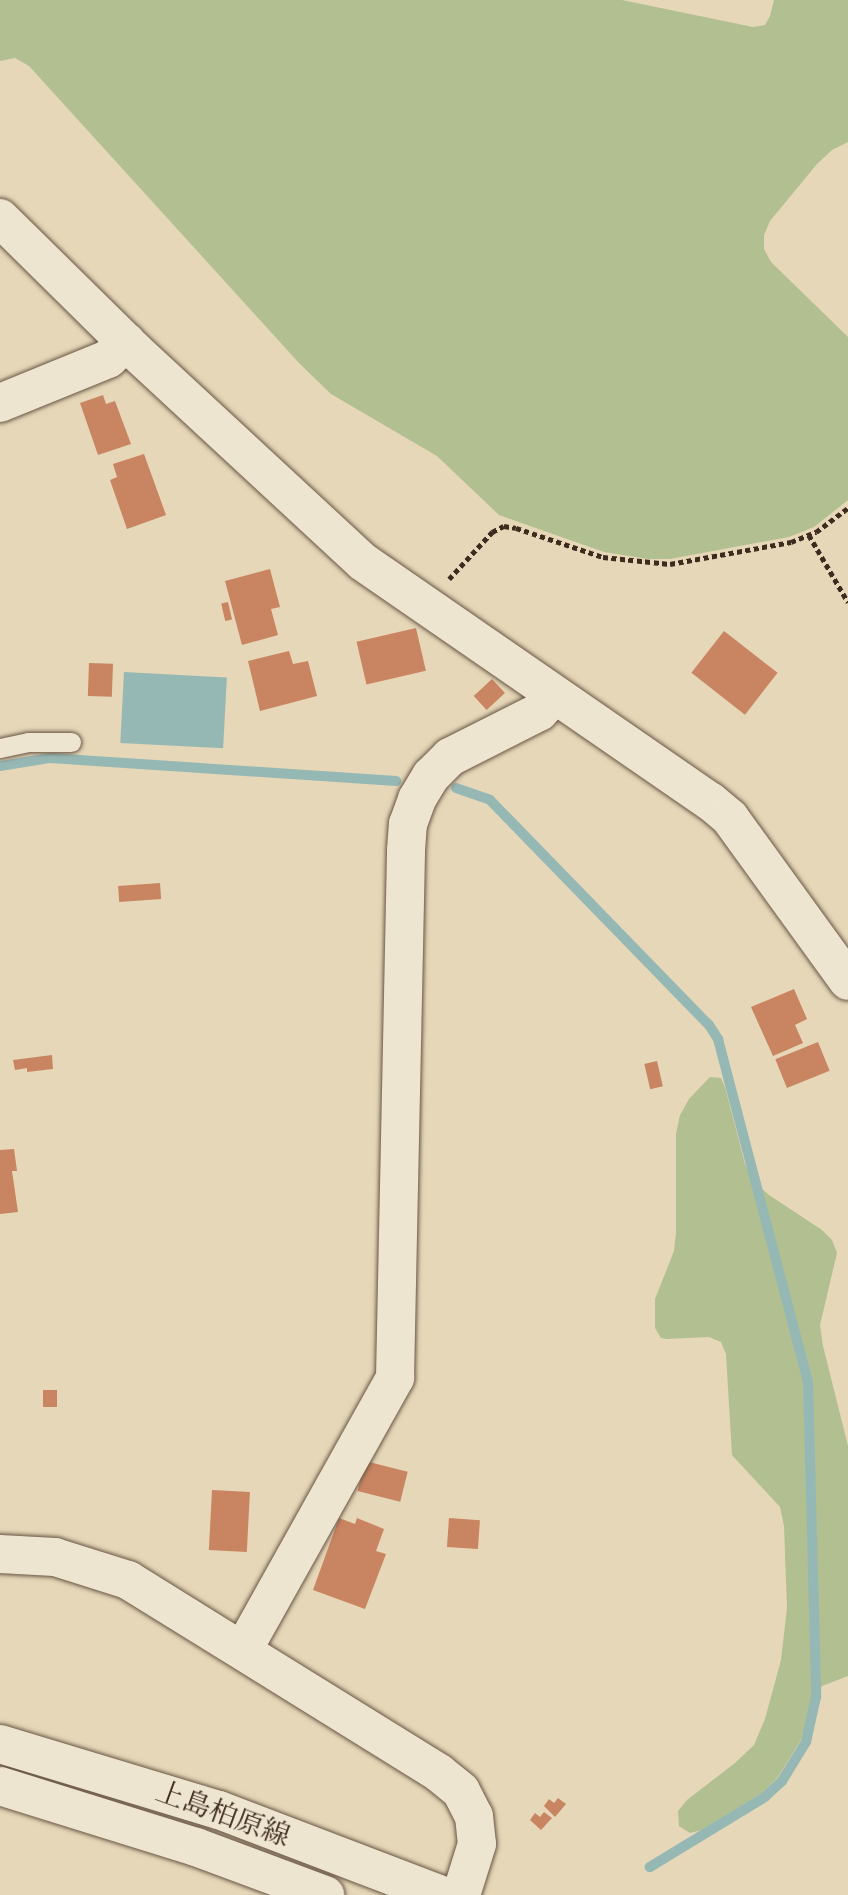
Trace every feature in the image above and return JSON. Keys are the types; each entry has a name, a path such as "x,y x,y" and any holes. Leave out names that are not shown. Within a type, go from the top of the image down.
{"street":[{"path":"0,218 126,342 363,562 710,801 730,818 848,981"},
{"path":"0,403 108,359 126,342"},
{"path":"243,1650 395,1378 406,851 408,824 416,799 431,776 450,757 539,712 555,695"},
{"path":"0,1554 55,1557 104,1570 150,1592 439,1773 461,1791 474,1816 477,1844 461,1895"},
{"name":"上島柏原線","path":"0,1744 219,1810 442,1895"},
{"name":"上島柏原線","path":"0,1786 170,1839 324,1895"}],"lane":[{"path":"0,748 28,742 71,742"}],"path":[{"path":"424,605 492,532 504,526 603,557 648,564 693,561 791,542 808,535 848,508"},
{"path":"808,535 848,602"}],"green space":[{"path":"0,0 622,0 753,27 765,25 774,0 848,0 848,142 832,150 817,164 770,221 764,235 764,249 771,262 848,337 848,500 814,527 789,537 670,559 648,559 604,552 499,515 437,456 331,394 299,363 29,66 15,58 0,61"},
{"path":"710,1077 721,1078 725,1087 745,1164 754,1182 822,1230 832,1240 837,1253 820,1325 848,1446 848,1676 822,1686 813,1702 801,1740 778,1777 762,1793 702,1830 690,1833 679,1826 678,1811 687,1800 754,1745 765,1719 781,1660 787,1608 784,1526 780,1507 732,1455 726,1354 721,1342 709,1337 661,1338 655,1328 655,1299 674,1251 676,1134 680,1115 689,1099"}],"water":[{"path":"124,672 227,677 223,748 120,743"}],"building":[{"path":"103,395 106,404 115,401 131,444 98,455 80,403"},
{"path":"144,454 166,515 127,529 110,480 117,477 113,464"},
{"path":"270,569 280,607 271,609 278,635 242,645 225,581"},
{"path":"228,602 232,620 225,621 221,604"},
{"path":"416,628 426,671 366,685 357,642"},
{"path":"724,631 778,673 745,715 691,673"},
{"path":"289,651 293,664 308,661 317,696 260,711 248,661"},
{"path":"89,663 113,664 112,697 88,696"},
{"path":"492,679 505,693 487,710 474,696"},
{"path":"160,883 161,899 119,902 118,886"},
{"path":"794,989 807,1019 795,1025 803,1043 773,1056 751,1007"},
{"path":"818,1042 830,1071 787,1088 775,1059"},
{"path":"52,1055 53,1069 27,1072 27,1068 15,1070 13,1060"},
{"path":"657,1061 663,1086 650,1089 644,1064"},
{"path":"14,1149 17,1171 12,1171 18,1212 0,1214 0,1150"},
{"path":"43,1390 57,1390 57,1407 43,1407"},
{"path":"365,1461 408,1472 400,1502 358,1491"},
{"path":"212,1490 250,1492 247,1552 209,1550"},
{"path":"339,1518 355,1524 357,1518 384,1529 376,1551 386,1554 365,1609 313,1590"},
{"path":"449,1518 480,1520 478,1549 447,1547"},
{"path":"558,1798 566,1804 555,1817 544,1806 549,1799 554,1803"},
{"path":"544,1812 552,1818 541,1830 530,1820 535,1813 540,1817"}],"waterway":[{"path":"0,766 50,758 396,781"},
{"path":"456,788 490,800 709,1025 718,1039 808,1381 816,1697 806,1742 782,1781 765,1797 650,1867"}]}
